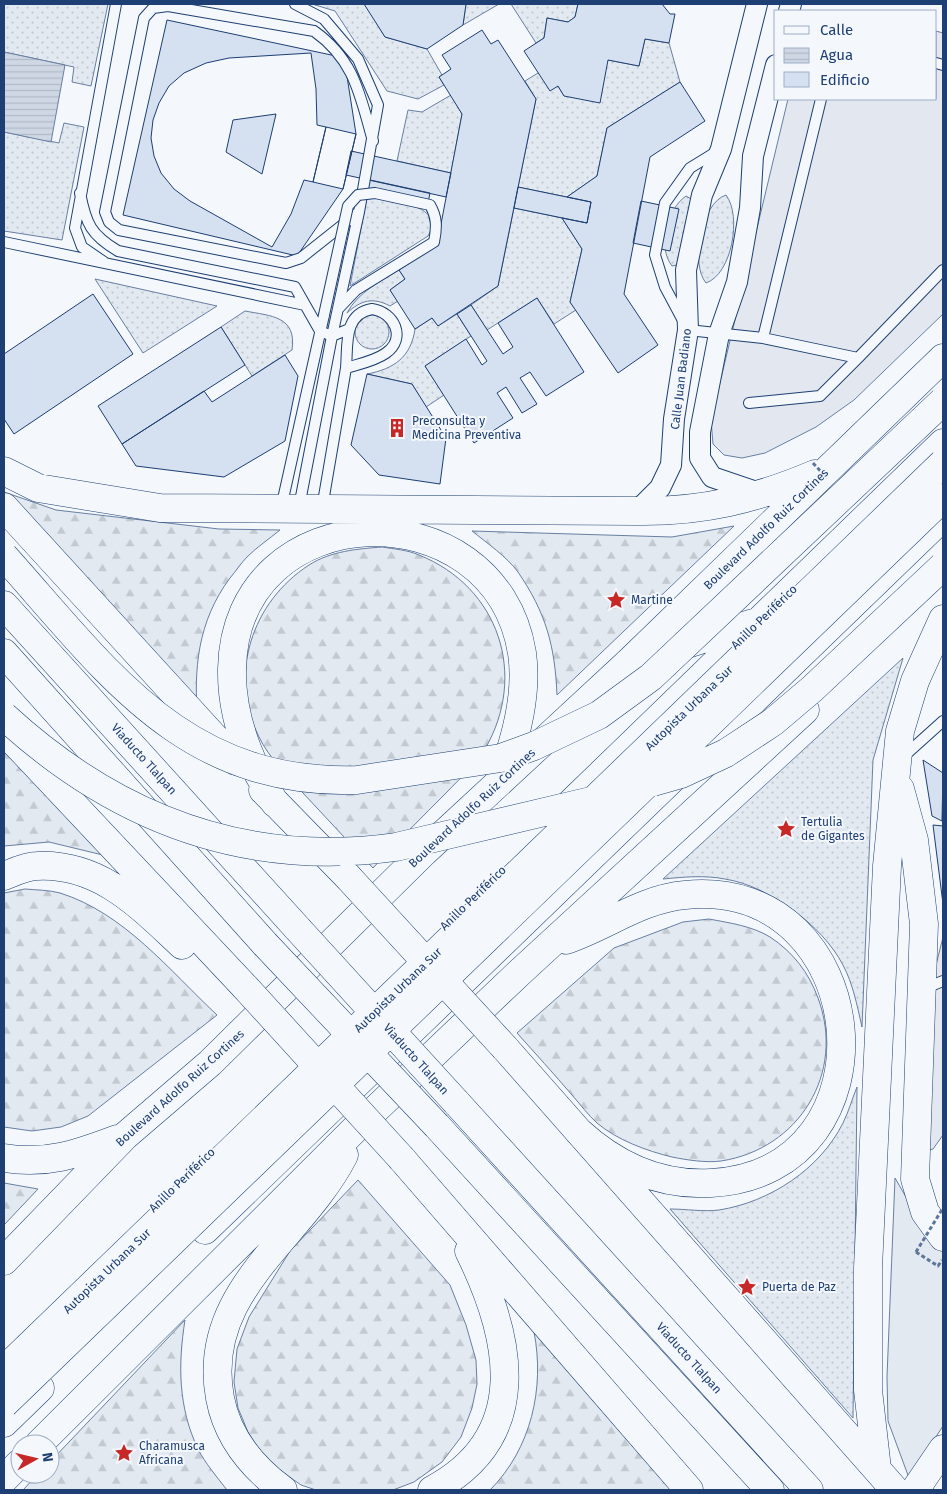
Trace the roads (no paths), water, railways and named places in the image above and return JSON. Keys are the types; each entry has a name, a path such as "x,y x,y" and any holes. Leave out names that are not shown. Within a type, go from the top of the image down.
{"main road":[{"name":"Boulevard Adolfo Ruiz Cortines","path":"4,1261 126,1136 210,1062 424,852 628,663 943,358"},
{"path":"4,556 119,686 169,726 226,757 273,772 334,780 357,780 500,758 567,732 598,715 651,677 943,400"},
{"name":"Anillo Periférico","path":"4,1354 943,443"},
{"name":"Autopista Urbana Sur","path":"4,1370 943,463"},
{"path":"4,471 38,488 160,508 677,512 764,494 830,467"},
{"name":"Autopista Urbana Sur","path":"4,1404 943,498"},
{"path":"4,507 275,803 348,877 505,1048 578,1132 895,1484"},
{"path":"4,1423 943,517"},
{"path":"275,803 249,757 235,706 232,654 239,619 256,588 282,561 299,550 318,542 357,532 398,533 432,542 456,554 478,571 501,599 517,634 523,673 518,724 500,782"},
{"path":"4,716 32,741 85,777 178,827 216,838 281,850 337,852 396,847 571,807 682,774 726,753 750,739 793,706 943,566"},
{"path":"49,1434 357,1127 550,945 943,583"},
{"name":"Viaducto Tlalpan","path":"4,605 808,1490"},
{"path":"895,1484 868,1390 868,1268 888,866 896,767 906,706 943,619"},
{"path":"628,663 759,621"},
{"path":"4,653 265,944 437,1126 770,1490"},
{"path":"4,731 238,980 402,1159 445,1211 689,1490"},
{"path":"896,767 914,840 933,985 915,1179 925,1212 943,1237"},
{"path":"4,876 36,866 67,867 95,877 132,898 198,957 238,980"},
{"path":"550,945 594,928 630,910 667,897 702,894 740,898 775,912 792,925 806,940 826,974 838,1012 841,1032 839,1068 833,1096 824,1117 800,1148 770,1170 754,1177 720,1183 699,1184 664,1180 635,1171 614,1160 578,1132"},
{"path":"283,1490 258,1469 245,1454 226,1420 218,1386 217,1351 222,1330 241,1291 325,1185 339,1164 357,1127"},
{"path":"4,1158 24,1161 72,1156 126,1136"},
{"path":"432,1490 463,1469 485,1444 499,1414 506,1377 502,1340 492,1307 472,1258 445,1211"},
{"path":"895,1484 943,1449"}],"street":[{"name":"Calle Juan Badiano","path":"637,512 660,488 671,466 674,418 688,330 686,270 702,194 721,149 757,4"},
{"name":"Calle Juan Badiano","path":"764,494 712,476 700,458 700,432 719,334 737,282 750,208 753,156 774,73"},
{"path":"721,149 753,156"}],"lane":[{"path":"109,266 82,247 75,228 116,4"},
{"path":"295,4 324,19 358,59 378,105 373,141 332,336 300,509"},
{"path":"359,212 301,258 286,263 120,230 109,222 105,212 144,18 153,8 168,6 314,32 330,43 349,66 373,141"},
{"path":"763,338 821,100"},
{"path":"721,149 690,168 665,203 656,246 655,255 665,287 688,330 763,338 858,358"},
{"path":"80,193 85,220 99,240 118,251 295,287 320,331 332,336 349,329"},
{"path":"300,509 320,331 348,206 358,195 375,193 430,204 436,214 434,242 356,290 339,308"},
{"path":"4,242 109,266 305,305"},
{"path":"749,403 820,396 943,270"},
{"path":"300,509 346,368 349,329 353,319 359,313 372,309 384,312 396,326 396,341 388,352 346,368"},
{"path":"896,767 943,721"}],"water":[{"path":"4,52 65,65 51,142 4,132"}],"place":[{"name":"Preconsulta y Medicina Preventiva","path":"397,428"},
{"name":"Martine","path":"616,600"},
{"name":"Tertulia de Gigantes","path":"786,829"},
{"name":"Puerta de Paz","path":"747,1287"},
{"name":"Charamusca Africana","path":"124,1453"}]}
